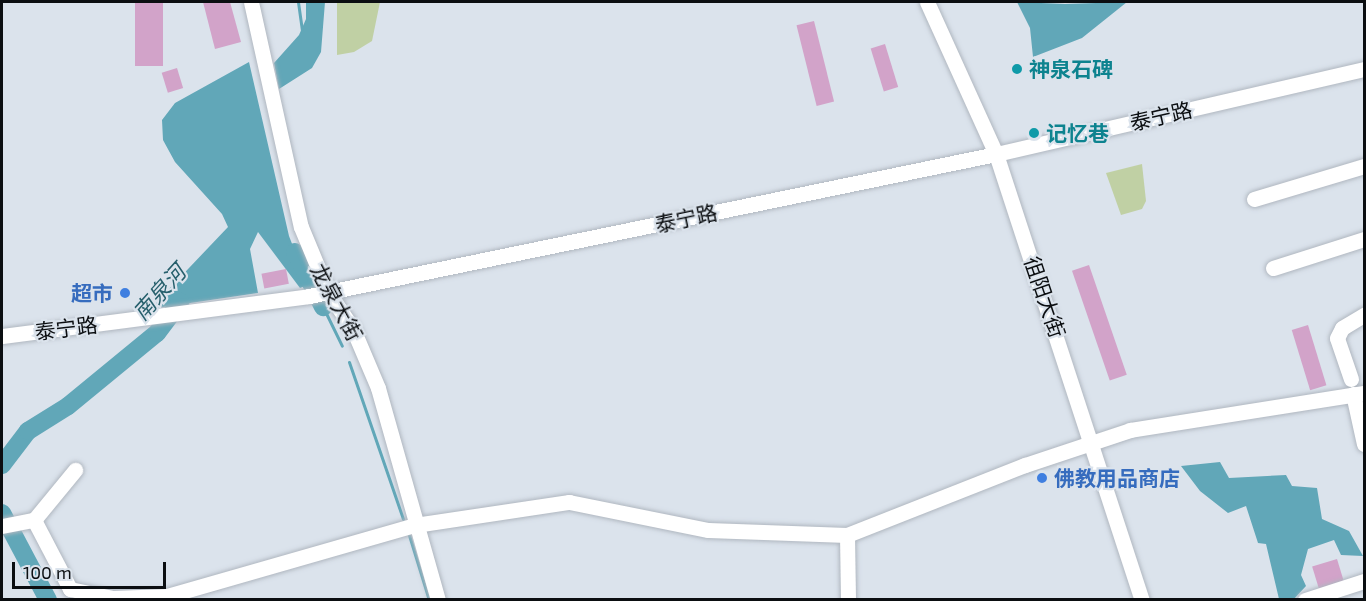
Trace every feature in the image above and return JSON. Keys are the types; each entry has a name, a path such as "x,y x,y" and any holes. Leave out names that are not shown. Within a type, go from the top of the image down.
{"street":[{"name":"龙泉大街","path":"251,2 301,226 328,292 353,329 378,388 438,600"},
{"name":"徂阳大街","path":"927,2 996,154 1094,441 1142,600"},
{"name":"泰宁路","path":"2,336 193,313 309,296 996,154 1365,69"},
{"path":"1254,199 1365,166"},
{"path":"1273,268 1365,239"},
{"path":"1365,315 1342,328 1337,338 1356,389 1365,444"},
{"path":"34,520 70,589 113,598 167,596 415,525 569,502 708,530 847,535 1094,441 1130,430 1356,389"},
{"path":"2,526 34,520 75,470"},
{"path":"847,535 848,600"},
{"path":"1309,598 1365,581"}],"green space":[{"path":"337,2 380,2 372,41 354,52 337,55"},
{"path":"1142,164 1146,201 1142,209 1121,215 1106,173"}],"water":[{"path":"306,2 325,2 321,52 312,68 279,89 274,63 299,35 306,19"},
{"path":"1017,2 1065,4 1127,2 1082,38 1033,57 1030,28"},
{"path":"249,62 289,236 308,285 300,288 258,232 250,249 258,293 150,309 228,227 222,214 175,162 163,140 162,120 175,103"},
{"path":"1220,462 1229,478 1286,475 1292,486 1317,488 1322,519 1349,531 1363,556 1341,555 1334,540 1308,549 1301,575 1306,586 1294,599 1279,599 1266,544 1258,543 1246,506 1228,513 1200,491 1181,466"}],"building":[{"path":"135,2 163,2 163,66 135,66"},
{"path":"203,2 230,2 241,42 215,49"},
{"path":"814,21 834,102 817,106 797,25"},
{"path":"885,44 898,87 884,91 871,48"},
{"path":"177,68 183,88 168,93 162,73"},
{"path":"1089,265 1127,375 1110,381 1072,271"},
{"path":"286,269 289,284 264,288 261,274"},
{"path":"1308,325 1326,385 1310,390 1292,330"},
{"path":"1337,559 1344,582 1319,590 1312,567"}],"waterway":[{"name":"南泉河","path":"298,2 302,32"},
{"path":"1037,64 1038,68"},
{"path":"295,252 323,307"},
{"name":"南泉河","path":"2,465 28,431 68,406 157,333 180,302"},
{"path":"323,307 342,346"},
{"path":"349,362 403,519"},
{"name":"南泉河","path":"2,513 48,600"},
{"path":"409,535 429,600"}],"place":[{"name":"神泉石碑","path":"1017,69"},
{"name":"记忆巷","path":"1034,133"},
{"name":"超市","path":"125,293"},
{"name":"佛教用品商店","path":"1042,478"}]}
